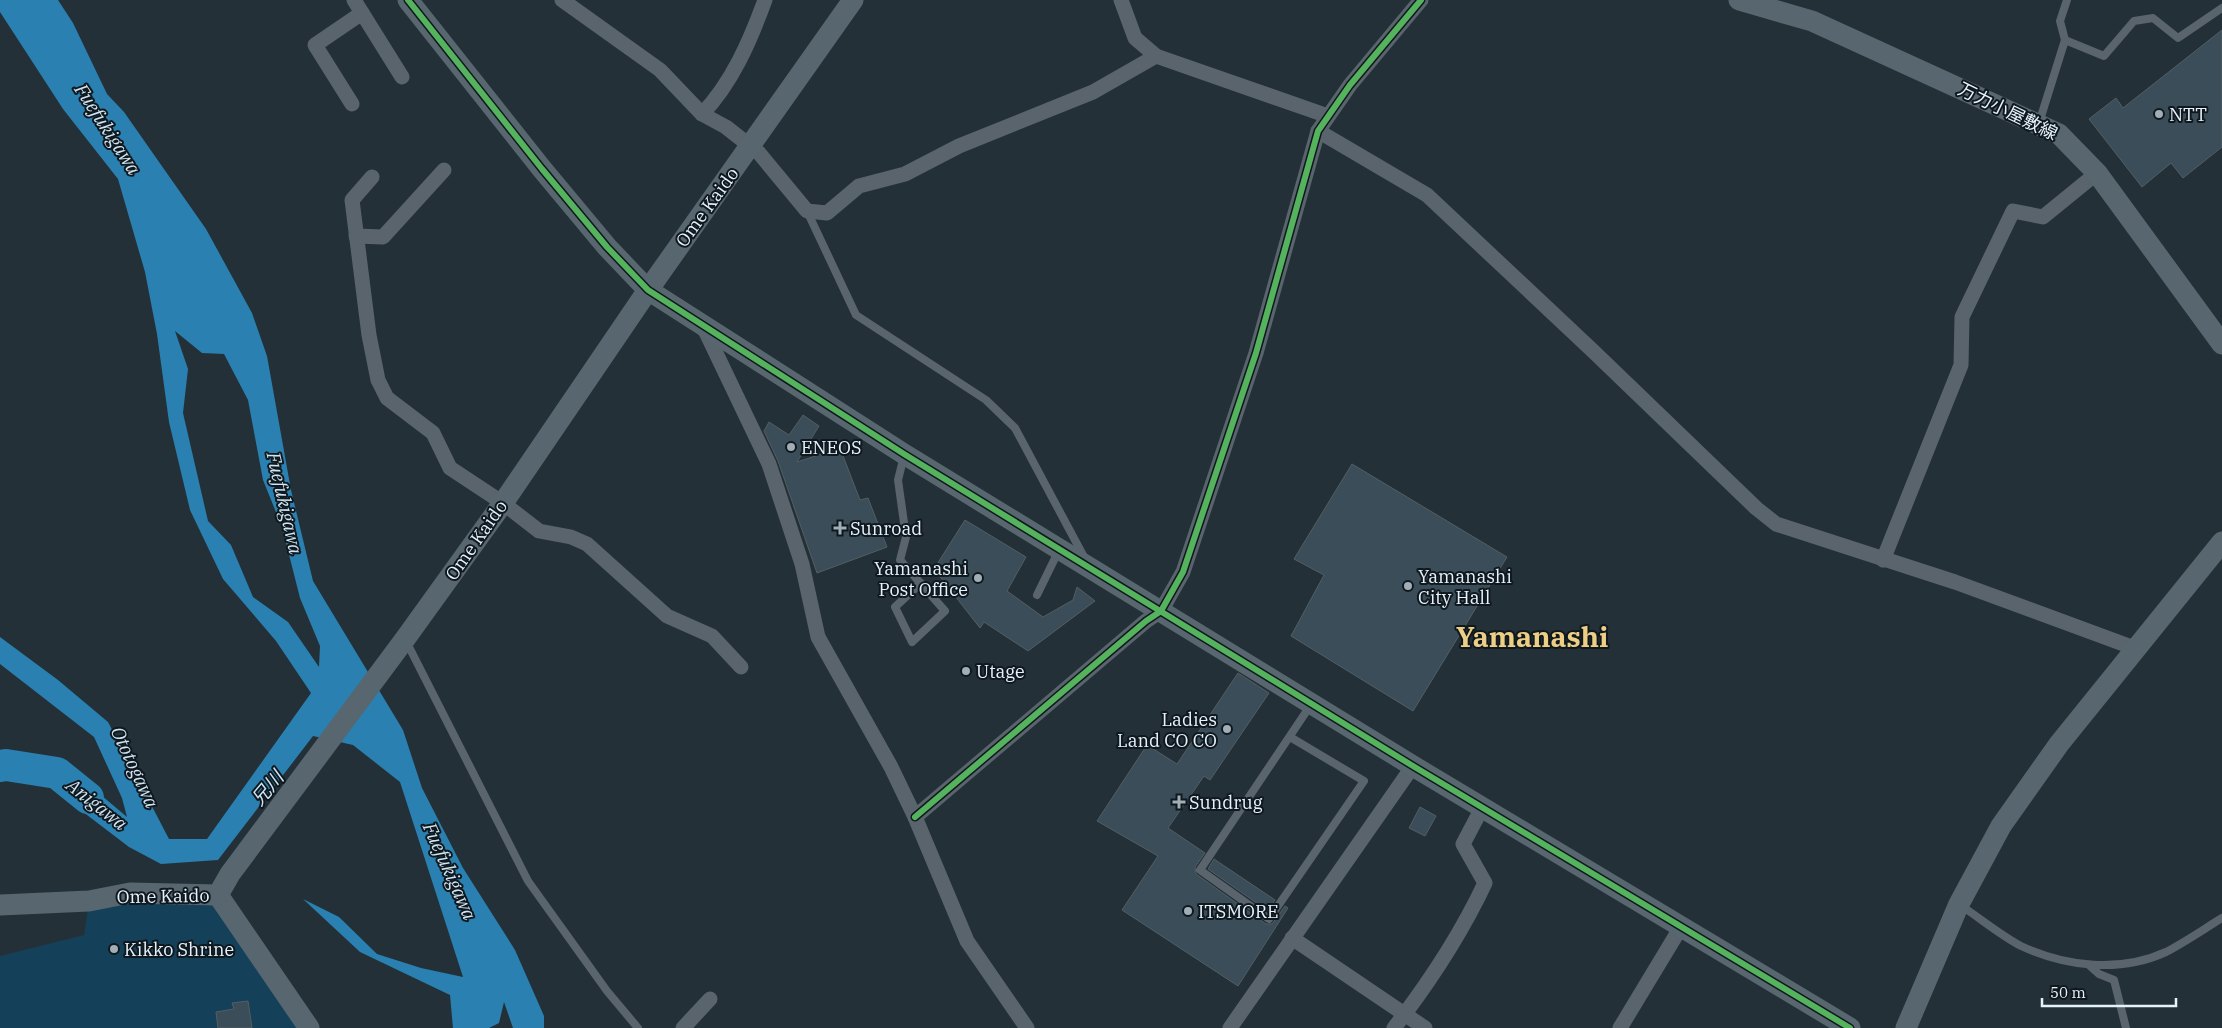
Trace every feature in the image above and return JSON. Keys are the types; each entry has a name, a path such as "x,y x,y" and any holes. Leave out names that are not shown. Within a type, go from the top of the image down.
{"street":[{"path":"408,0 548,176 607,247 648,290 784,375 904,454 1311,704 1850,1028"},
{"path":"562,0 660,70 702,114 726,127 751,146 772,168 807,211 827,213 858,186 905,174 959,146 1092,92 1156,56"},
{"path":"702,114 719,97 751,38 765,0"},
{"name":"Ome Kaido","path":"0,905 89,901 130,893 218,895 230,874 401,645 503,503 648,290 853,0"},
{"path":"1120,0 1135,38 1156,56 1328,116"},
{"path":"915,817 1146,621 1161,611 1183,572 1256,353 1318,131 1350,85 1420,0"},
{"name":"万力小屋敷線","path":"1739,0 1812,21 2039,123 2059,134 2097,173 2222,344"},
{"path":"352,104 315,45 358,6 402,77"},
{"path":"1318,131 1427,195 1756,508 1776,524 1955,582 2138,649"},
{"path":"356,236 383,237 444,170"},
{"path":"1883,560 1961,365 1962,317 2013,211 2043,217 2097,173"},
{"path":"372,177 352,200 378,380 387,398 433,433 450,468 503,503 539,531 571,537 587,544 667,616 712,636 741,667"},
{"path":"703,326 769,464 802,564 818,637 891,767 915,817 968,940 1027,1028"},
{"path":"1906,1028 1959,904 2001,826 2058,744 2138,649 2222,542"},
{"path":"1230,1028 1414,766"},
{"path":"1394,1028 1405,1014 1474,906 1486,884 1463,844 1482,808"},
{"path":"218,895 309,1028"},
{"path":"1620,1028 1681,927"},
{"path":"1292,938 1425,1028"},
{"path":"683,1028 710,998"}],"lane":[{"path":"2039,123 2065,40 2060,21 2067,0"},
{"path":"2065,40 2104,56 2134,21 2153,18 2178,38 2222,8"},
{"path":"807,211 856,315 986,400 1015,428 1088,566"},
{"path":"904,454 898,480 906,537 900,560 921,583 945,611 912,642 895,607 921,583"},
{"path":"1038,595 1060,549"},
{"path":"401,645 528,881 607,991 638,1028"},
{"path":"1290,737 1364,781 1269,919 1200,870 1311,704"},
{"path":"1959,904 2020,945 2074,964 2089,965 2138,962 2166,952 2222,918"},
{"path":"2089,965 2099,974 2114,980 2126,1028"}],"shaded area":[{"path":"218,895 307,1028 0,1028 0,956 84,935 89,901"}],"water":[{"path":"0,0 58,0 73,23 107,94 124,112 206,229 252,313 267,356 291,490 313,581 403,730 422,788 463,868 515,950 544,1016 544,1028 513,1028 504,1002 499,1023 489,1028 453,1028 450,995 360,952 303,899 339,917 377,954 421,968 463,977 400,782 353,745 313,736 218,860 161,864 129,847 49,786 55,765 69,768 127,817 122,798 94,737 0,664 0,637 58,680 108,722 169,839 207,839 311,693 276,641 223,579 190,510 169,422 157,334 145,272 118,179 63,109 0,12","holes":["175,331 202,353 224,354 248,400 263,480 282,527 300,598 320,646 319,667 288,622 253,597 231,545 208,521 183,413 188,369"]}],"building":[{"name":"NTT","path":"2222,30 2222,147 2183,178 2171,163 2142,187 2089,119 2116,98 2123,108"},
{"name":"Sunroad","path":"803,415 819,426 797,462 840,448 860,500 868,498 887,547 817,573 778,461 764,431 769,422 789,435"},
{"name":"Yamanashi City Hall","path":"1352,464 1507,557 1413,711 1291,636 1324,575 1294,559"},
{"name":"Yamanashi Post Office","path":"965,520 1026,557 1007,591 1043,617 1073,600 1077,587 1095,601 1028,651 984,622 980,628 934,569"},
{"path":"1238,673 1269,693 1210,780 1204,776 1168,828 1205,853 1195,867 1196,874 1266,924 1272,924 1285,906 1288,908 1238,986 1122,910 1158,856 1097,821 1147,745 1177,764"},
{"path":"1420,807 1436,816 1425,836 1409,828"},
{"path":"1214,859 1275,900 1268,911 1208,869"},
{"path":"248,1001 252,1028 218,1028 216,1012 234,1009 232,1003"}],"waterway":[{"name":"Anigawa","path":"0,766 6,765 57,773 88,798"}],"cycle path":[{"path":"408,0 542,169 607,247 648,290 904,454 1413,766 1850,1028"},
{"path":"915,817 1146,621 1161,611 1183,572 1256,353 1318,131 1350,85 1421,0"}],"place":[{"name":"NTT","path":"2159,114"},
{"name":"ENEOS","path":"791,447"},
{"name":"Sunroad","path":"840,528"},
{"name":"Yamanashi Post Office","path":"978,578"},
{"name":"Yamanashi City Hall","path":"1408,586"},
{"name":"Utage","path":"966,671"},
{"name":"Ladies Land CO CO","path":"1227,729"},
{"name":"Sundrug","path":"1179,802"},
{"name":"ITSMORE","path":"1188,911"},
{"name":"Kikko Shrine","path":"114,949"}],"district":[{"name":"Yamanashi","path":"1532,636"}],"water label":[{"name":"Fuefukigawa","path":"108,129"},
{"name":"Fuefukigawa","path":"285,503"},
{"name":"Ototogawa","path":"135,767"},
{"name":"兄川","path":"267,788"},
{"name":"Fuefukigawa","path":"450,871"}]}
